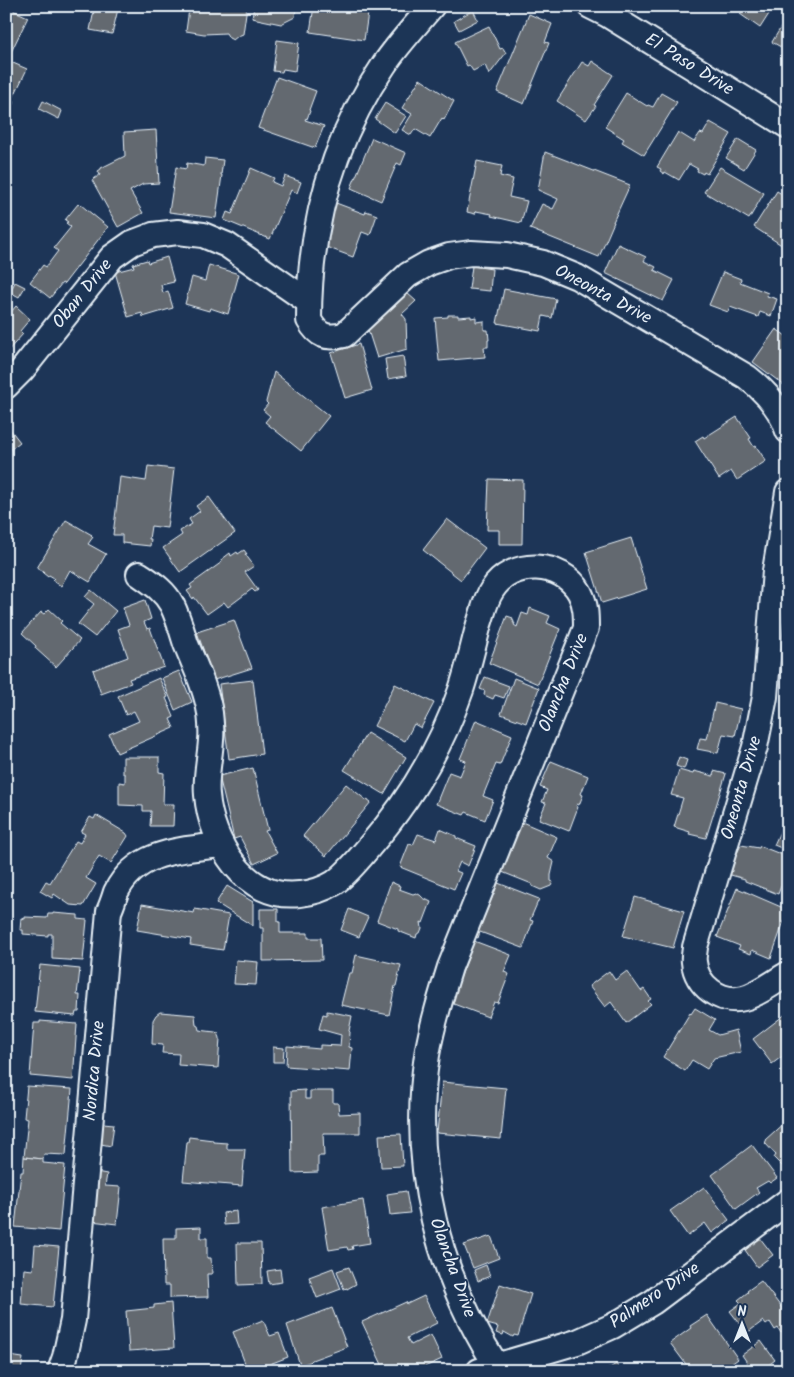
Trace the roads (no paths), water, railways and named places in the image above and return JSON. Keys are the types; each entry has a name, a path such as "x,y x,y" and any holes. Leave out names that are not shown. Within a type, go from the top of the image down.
{"street":[{"name":"Oneonta Drive","path":"432,6 384,64 358,107 337,153 322,201 313,251 309,320 314,329 323,336 332,338 344,335 408,275 429,263 449,256 471,253 508,255 543,263 577,277 747,378 761,388 776,406 786,423 788,431"},
{"name":"El Paso Drive","path":"590,6 608,15 788,126"},
{"name":"Oban Drive","path":"6,386 22,370 112,258 132,243 153,235 178,232 203,235 227,245 309,302"},
{"name":"Oneonta Drive","path":"788,492 775,571 765,697 755,748 695,946 694,961 698,976 706,988 719,996 734,999 744,998 762,990 788,974"},
{"name":"Olancha Drive","path":"139,574 160,588 172,604 204,692 210,712 212,739 207,794 212,821 221,845 241,872 259,886 279,894 298,895 316,891 334,882 356,863 388,825 420,778 442,736 461,690 485,603 492,589 504,576 518,569 534,567 552,569 566,577 579,591 586,610 586,628 450,967 436,1010 427,1055 422,1100 423,1153 430,1206 441,1249 459,1299 484,1346 492,1369"},
{"name":"Nordica Drive","path":"60,1371 73,1320 109,911 117,892 128,875 145,861 165,852 221,845"},
{"name":"Palmero Drive","path":"492,1369 577,1342 613,1326 653,1302 788,1202"}]}
